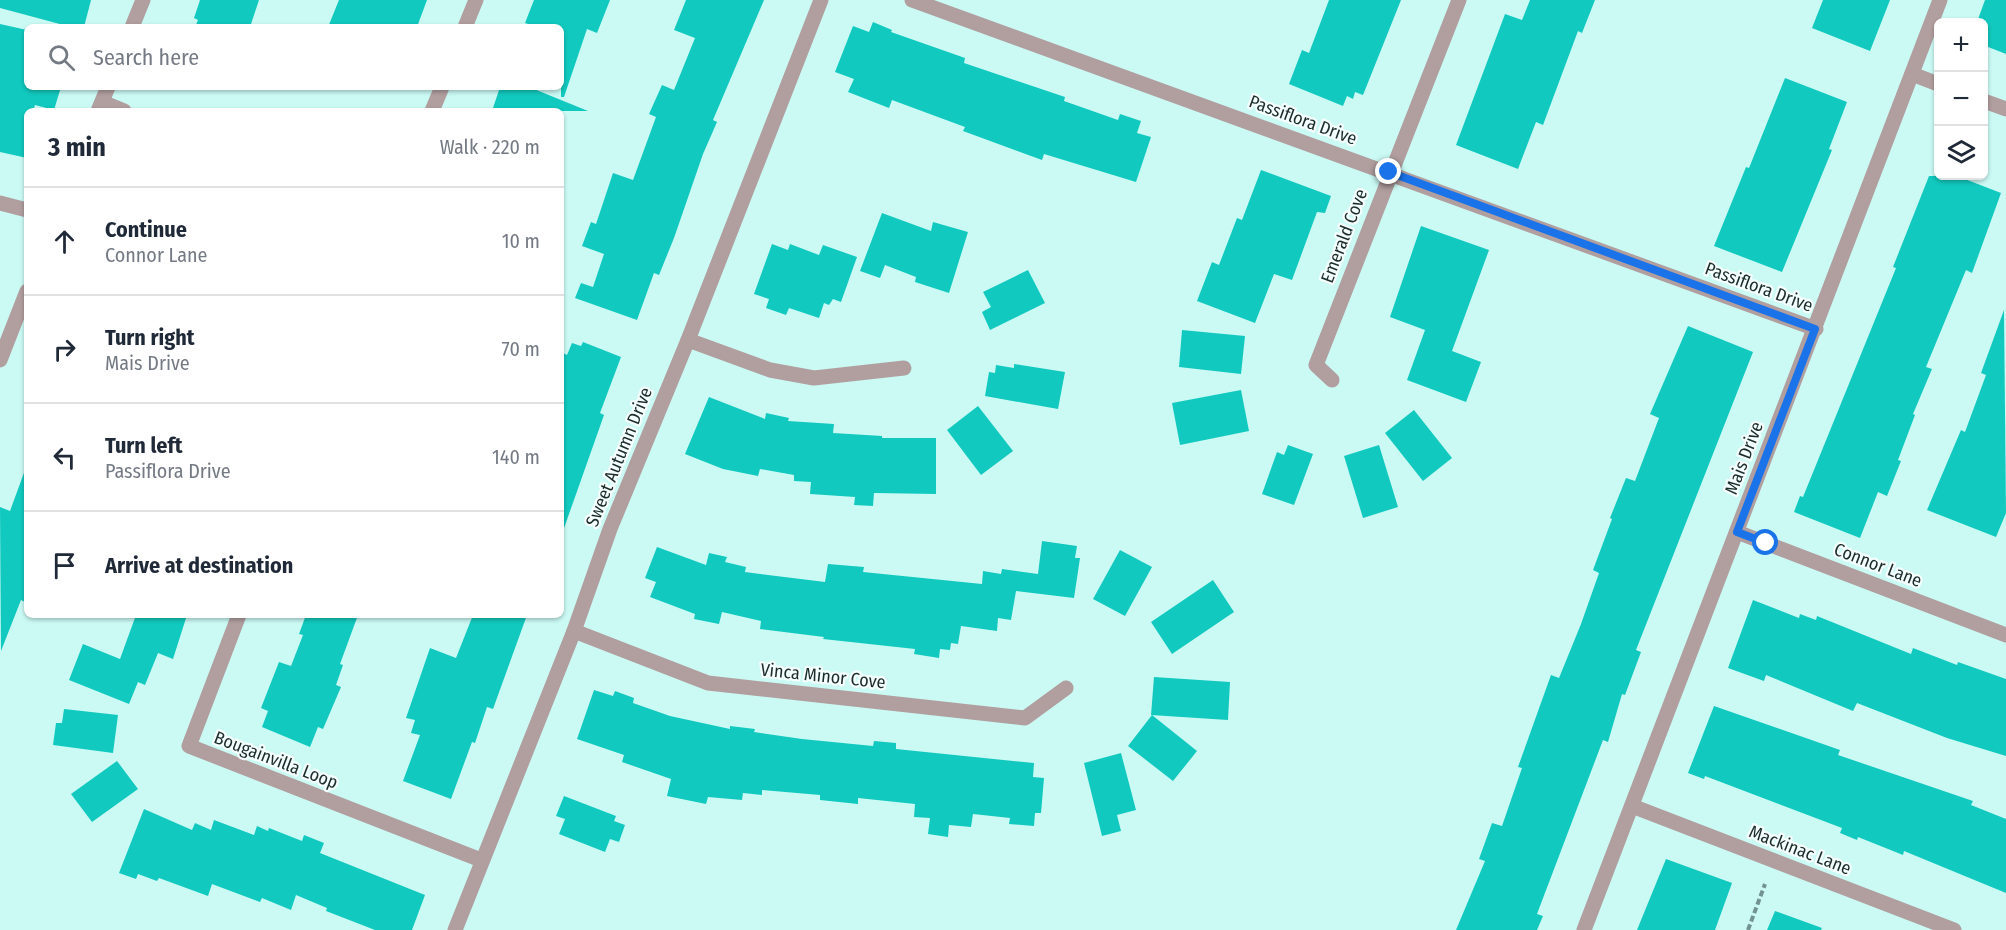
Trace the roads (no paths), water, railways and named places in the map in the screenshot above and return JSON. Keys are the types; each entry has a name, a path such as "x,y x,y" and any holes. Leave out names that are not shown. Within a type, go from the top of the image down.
{"street":[{"path":"133,24 143,0"},
{"path":"466,24 476,0"},
{"name":"Sweet Autumn Drive","path":"455,930 574,631 610,529 688,340 821,0"},
{"name":"Passiflora Drive","path":"912,0 1815,329"},
{"name":"Emerald Cove","path":"1332,380 1316,365 1389,172 1459,0"},
{"name":"Mais Drive","path":"1584,930 1940,0"},
{"path":"1912,74 1934,82"},
{"path":"100,107 107,90"},
{"path":"433,108 441,90"},
{"path":"1988,103 2006,109"},
{"path":"0,203 24,209"},
{"path":"0,360 24,299"},
{"path":"688,340 770,370 814,378 904,368"},
{"name":"Connor Lane","path":"1737,532 2006,634"},
{"name":"Bougainvilla Loop","path":"238,618 189,746 481,860"},
{"name":"Vinca Minor Cove","path":"574,631 708,683 720,685 1025,718 1066,688"},
{"name":"Mackinac Lane","path":"1632,806 1954,930"}]}
